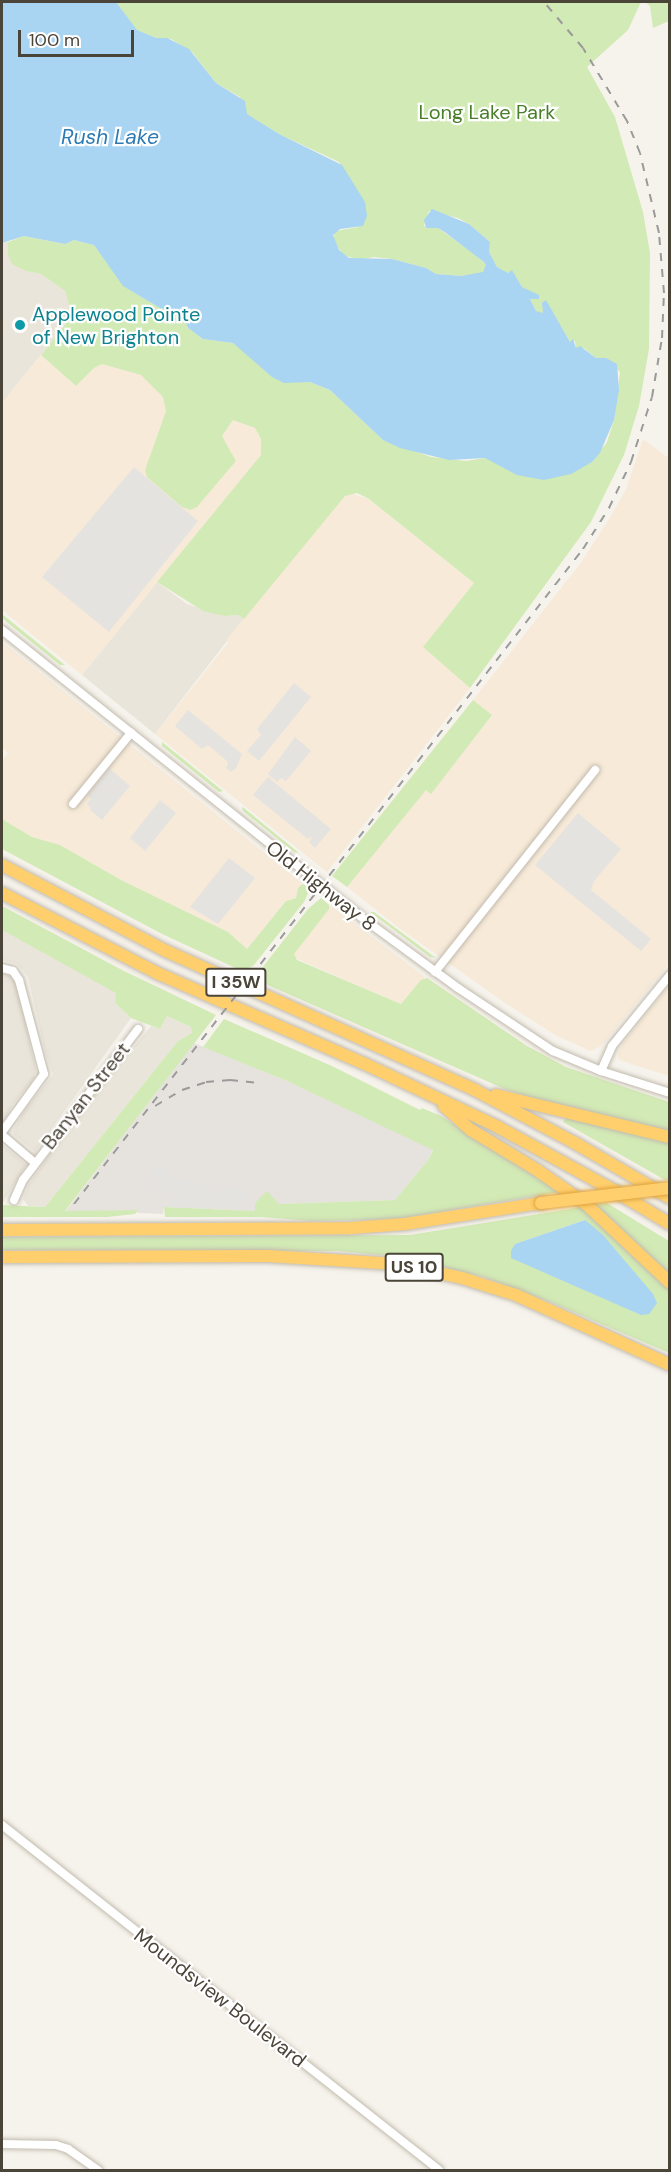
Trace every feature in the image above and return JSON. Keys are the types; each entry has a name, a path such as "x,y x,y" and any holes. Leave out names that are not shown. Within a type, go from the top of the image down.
{"highway":[{"name":"I 35W","path":"2,865 166,951 475,1090 565,1137 669,1198"},
{"name":"I 35W","path":"2,893 159,974 432,1095 538,1149 669,1224"},
{"path":"475,1090 669,1137"},
{"path":"432,1095 471,1130 537,1170 586,1204 669,1283"},
{"name":"US 10","path":"2,1230 249,1229 405,1224 541,1203 669,1188"},
{"name":"US 10","path":"2,1257 267,1256 398,1264 462,1278 516,1295 669,1365"}],"street":[{"name":"Old Highway 8","path":"2,630 368,923 435,972 538,1042 601,1071 669,1093"},
{"path":"72,804 131,733"},
{"path":"435,972 595,770"},
{"path":"2,968 12,971 19,980 44,1074 2,1133"},
{"path":"601,1071 612,1046 669,975"},
{"name":"Banyan Street","path":"14,1200 22,1180 138,1029"},
{"name":"Banyan Street","path":"2,1133 35,1163"},
{"name":"Moundsview Boulevard","path":"2,1825 439,2170"},
{"path":"2,2144 56,2145 68,2149 98,2170"}],"shaded area":[{"path":"8,242 8,254 26,271 41,274 65,291 69,306 68,321 2,403 2,243"},
{"path":"41,355 76,386 94,368 102,364 141,375 151,383 163,397 166,411 145,470 197,507 236,461 222,436 233,420 255,428 261,439 261,455 82,675 2,610 2,403"},
{"path":"643,439 670,459 669,963 601,1046 591,1051 557,1036 508,1005 399,928 347,887 426,789 431,793 492,715 473,700 580,564 626,489"},
{"path":"134,467 198,521 109,632 42,577"},
{"path":"349,493 369,499 474,583 423,647 470,688 327,872 155,734 228,643 226,640"},
{"path":"157,582 187,604 225,616 238,615 244,619 155,734 82,675"},
{"path":"2,642 303,884 298,888 296,898 286,901 247,949 228,932 121,880 60,845 32,837 2,819 2,761 8,753 2,747"},
{"path":"294,683 311,697 259,761 247,751 261,735 257,729"},
{"path":"188,710 242,754 236,768 231,772 226,768 228,762 208,745 202,749 175,726"},
{"path":"295,737 311,751 286,781 281,778 277,782 268,774"},
{"path":"109,768 130,786 102,820 90,810 87,804 91,799 87,796"},
{"path":"268,777 331,829 315,848 309,842 313,836 308,839 253,795"},
{"path":"160,800 176,813 145,851 130,838"},
{"path":"578,813 621,849 594,881 591,890 651,939 641,951 535,865"},
{"path":"229,858 255,878 218,924 190,907"},
{"path":"327,903 425,977 401,1004 295,958 294,954 329,905"},
{"path":"2,930 117,993 115,1003 131,1018 35,1152 13,1134 13,1131 25,1110 53,1075 45,1051 28,977 17,964 2,960"},
{"path":"2,973 12,977 17,985 36,1070 33,1080 13,1104 2,1124"},
{"path":"669,985 669,1076 619,1060 618,1055 622,1044"},
{"path":"167,1016 191,1027 192,1033 178,1041 45,1207 28,1206 23,1199 28,1186 65,1132 151,1026 160,1029"},
{"path":"194,1043 287,1081 433,1149 428,1160 395,1200 279,1204 265,1195 255,1203 255,1211 164,1207 163,1214 137,1213 137,1210 65,1212"},
{"path":"2,1144 26,1165 2,1204"},
{"path":"157,1159 176,1180 197,1181 197,1185 246,1187 246,1193 254,1203 254,1210 168,1207 169,1200 145,1182"}],"green space":[{"name":"Long Lake Park","path":"116,2 641,2 628,30 587,67 615,117 643,212 650,253 649,349 639,406 624,455 591,522 470,688 423,647 474,583 369,499 357,493 345,496 244,619 238,615 225,616 203,611 157,582 261,455 261,439 255,428 233,420 222,436 236,461 197,507 190,510 182,507 147,477 145,470 166,411 163,397 141,375 102,364 94,368 76,386 41,355 68,321 69,306 65,291 41,274 26,271 12,264 8,254 8,242 24,236 65,244 74,240 94,245 124,286 160,308 172,311 185,321 188,328 203,339 233,343 289,381 310,382 330,390 383,440 431,457 466,461 485,458 498,464 592,462 607,442 614,420 620,372 606,358 596,358 584,348 576,348 575,341 570,342 547,303 543,306 543,314 536,311 530,299 539,299 536,295 522,287 512,271 508,273 497,267 489,252 490,242 458,218 429,211 424,225 426,228 438,228 472,252 487,265 483,273 461,276 436,274 426,268 392,259 374,257 359,260 343,255 333,239 335,231 359,227 354,187 339,162 279,134 246,114 240,97 216,83 192,52 171,39 156,38 136,30"},
{"path":"645,2 669,2 669,21 653,28 650,6"},
{"path":"2,614 65,665 60,665 8,623 2,618"},
{"path":"473,700 492,715 431,794 426,790 347,887 332,876"},
{"path":"162,742 223,791 219,792 162,746"},
{"path":"242,807 299,853 294,852 243,811"},
{"path":"2,819 32,837 60,845 121,880 228,932 247,949 286,901 296,898 298,888 303,884 310,889 304,902 253,966 242,971 162,934 2,849"},
{"path":"321,898 329,905 329,909 294,954 297,960 401,1004 421,980 427,978 527,1046 566,1067 669,1102 669,1131 555,1105 507,1090 254,979 256,976 266,980 262,968 308,909"},
{"path":"2,906 124,971 216,1015 65,1211 138,1210 135,1214 107,1217 2,1217 2,1205 45,1207 178,1041 192,1033 191,1027 167,1016 160,1029 131,1018 115,1003 116,993 2,930"},
{"path":"370,912 374,912 436,958 430,957"},
{"path":"224,1019 332,1066 420,1110 422,1108 441,1116 559,1192 398,1219 311,1221 261,1217 165,1217 164,1207 255,1211 255,1203 267,1191 279,1204 395,1200 428,1160 433,1150 287,1081 203,1047"},
{"path":"566,1116 669,1140 669,1179 665,1180 563,1122"},
{"path":"607,1203 669,1241 669,1278 591,1205"},
{"path":"582,1207 669,1288 669,1353 550,1302 481,1276 391,1256 337,1251 2,1250 2,1237 410,1235","holes":["585,1220 641,1315 587,1290 515,1244"]}],"water":[{"name":"Rush Lake","path":"2,2 116,2 137,30 156,38 167,38 189,49 216,83 245,101 247,114 279,134 342,165 365,202 367,216 363,226 340,229 333,235 339,250 349,258 392,259 426,268 436,274 461,276 483,272 486,265 484,262 438,228 426,228 424,220 432,209 469,224 490,242 489,252 497,267 508,273 512,270 522,287 539,295 539,299 530,299 536,311 543,313 542,303 546,300 570,342 573,339 576,348 580,346 596,358 606,358 617,364 619,390 614,420 600,453 592,462 571,474 544,480 517,475 485,458 449,460 400,448 383,440 330,390 310,382 284,383 272,377 233,343 203,339 188,328 185,321 172,311 160,308 123,286 94,245 74,240 65,244 24,236 2,243"},
{"path":"585,1220 603,1235 653,1294 657,1303 649,1314 641,1315 511,1258 511,1251 515,1244"}],"railway":[{"path":"74,1204 583,549 609,508 631,462 652,397 662,338 664,293 659,233 640,153 627,121 583,48 544,2"},
{"path":"155,1106 182,1090 206,1082 230,1080 257,1083"}],"place":[{"name":"Applewood Pointe of New Brighton","path":"20,325"}]}
